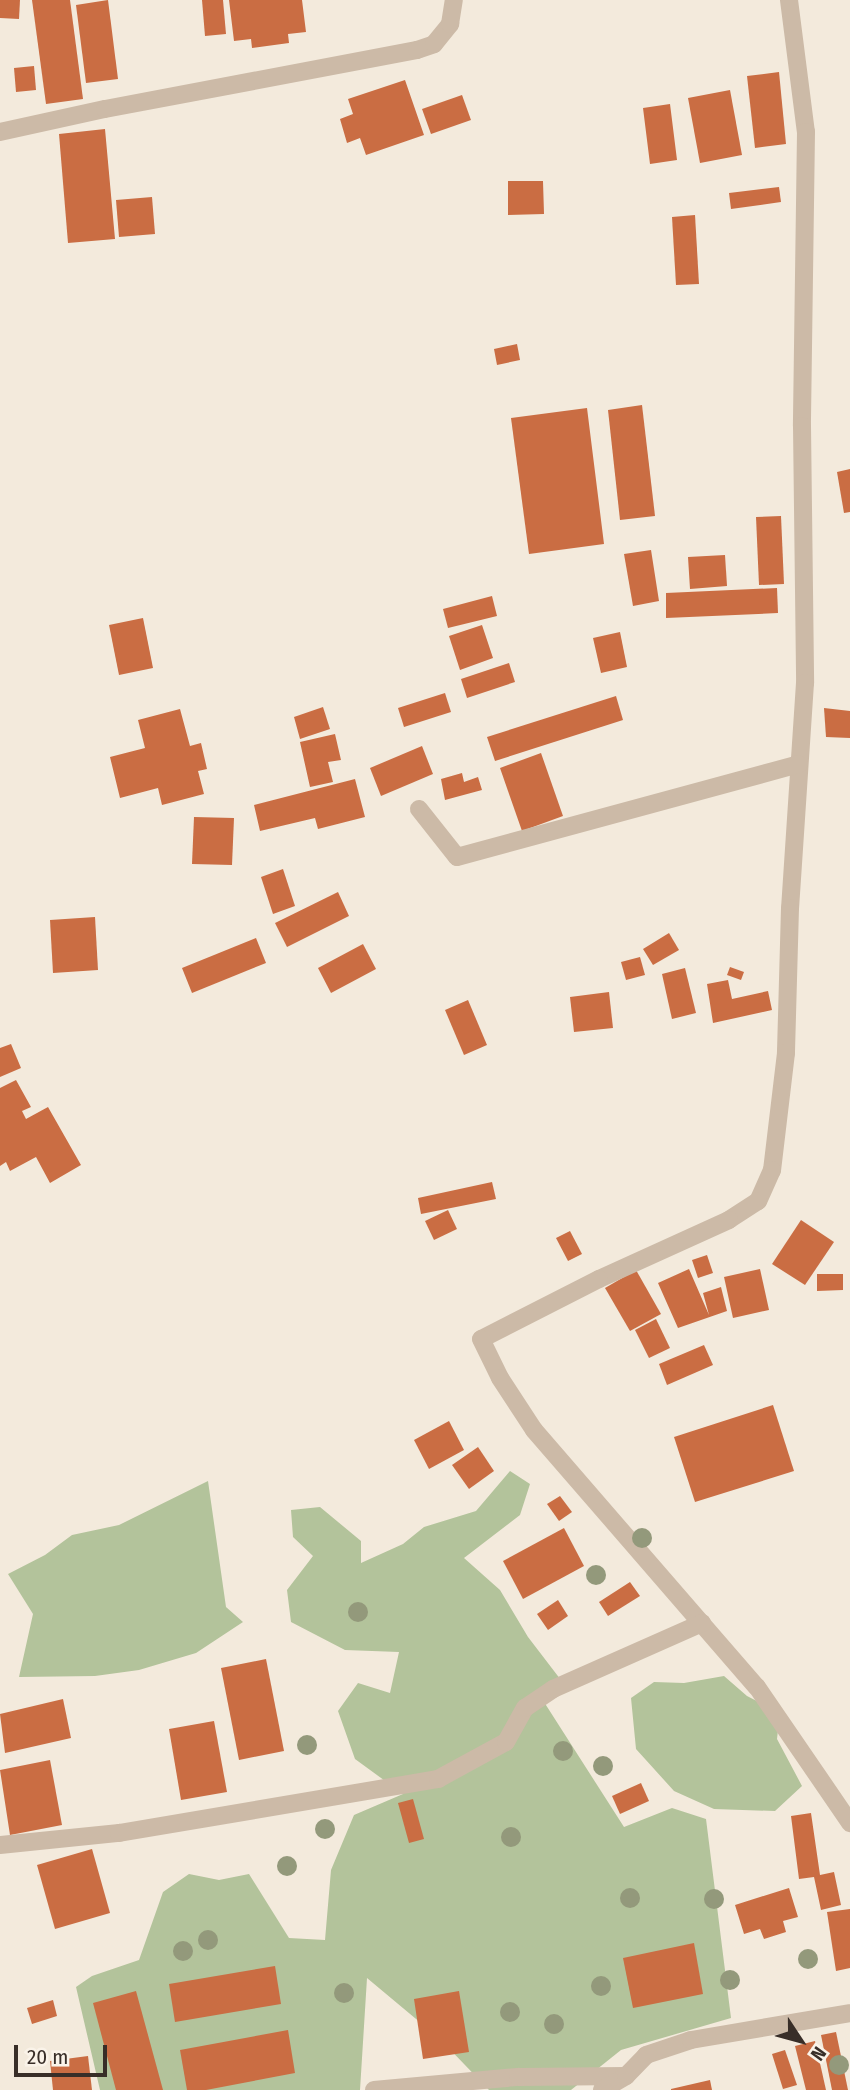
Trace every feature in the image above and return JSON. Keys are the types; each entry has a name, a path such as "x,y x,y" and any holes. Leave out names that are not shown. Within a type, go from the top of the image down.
{"street":[{"path":"0,132 105,109 417,50 434,44 450,24 454,0"},
{"path":"789,0 806,132 802,426 805,682 790,908 786,1053 772,1170 758,1201 729,1220 600,1279 481,1339 500,1378 534,1430 757,1687 850,1823"},
{"path":"419,809 457,857 799,764"},
{"path":"0,1845 119,1833 438,1779 506,1742 525,1709 554,1689 702,1623"},
{"path":"602,2090 626,2076 646,2054 691,2040 850,2013"},
{"path":"374,2090 518,2077 626,2076"}],"green space":[{"path":"510,1471 530,1484 520,1515 464,1558 500,1590 528,1637 564,1684 544,1702 624,1827 672,1808 706,1819 731,2018 621,2050 571,2090 489,2090 440,2039 367,1978 360,2090 100,2090 76,1987 92,1976 139,1960 163,1892 189,1874 219,1880 249,1874 289,1938 325,1940 331,1870 354,1815 403,1794 355,1759 338,1711 358,1683 390,1693 399,1652 345,1650 291,1622 287,1590 313,1556 293,1537 291,1510 320,1507 361,1541 361,1563 403,1544 424,1527 476,1511"},
{"path":"208,1481 226,1607 243,1622 196,1653 139,1670 95,1676 19,1677 33,1614 8,1574 45,1555 72,1535 119,1525"},
{"path":"724,1676 747,1696 780,1713 777,1739 802,1786 775,1811 714,1809 674,1791 636,1749 631,1698 654,1682 684,1683"}],"building":[{"path":"0,0 20,0 19,19 0,18"},
{"path":"32,0 70,0 83,99 46,104"},
{"path":"108,0 118,79 86,83 76,5"},
{"path":"202,0 223,0 226,34 205,36"},
{"path":"229,0 302,0 306,32 288,34 289,43 252,48 251,39 234,41"},
{"path":"34,66 36,90 16,92 14,68"},
{"path":"779,72 786,144 755,148 747,76"},
{"path":"405,80 424,135 366,155 360,138 347,143 340,119 353,114 348,99"},
{"path":"730,90 742,155 700,163 688,98"},
{"path":"462,95 471,120 431,134 422,109"},
{"path":"670,104 677,160 650,164 643,108"},
{"path":"105,129 115,239 68,243 59,134"},
{"path":"508,181 543,181 544,214 508,215"},
{"path":"779,187 781,202 731,209 729,193"},
{"path":"152,197 155,234 119,237 116,200"},
{"path":"695,215 699,284 676,285 672,217"},
{"path":"517,344 520,360 497,365 494,349"},
{"path":"642,405 655,516 620,520 608,410"},
{"path":"587,408 604,544 529,554 511,418"},
{"path":"850,469 850,512 844,513 837,472"},
{"path":"781,516 784,584 759,585 756,517"},
{"path":"651,550 659,601 633,606 624,554"},
{"path":"725,555 727,586 690,589 688,557"},
{"path":"777,588 778,613 666,618 666,593"},
{"path":"492,596 497,616 448,628 443,609"},
{"path":"143,618 153,668 119,675 109,625"},
{"path":"482,625 493,658 460,670 449,636"},
{"path":"620,632 627,667 601,673 593,638"},
{"path":"509,663 515,682 467,698 461,679"},
{"path":"445,693 451,712 404,727 398,708"},
{"path":"616,696 623,720 495,761 487,737"},
{"path":"323,707 330,729 300,739 294,717"},
{"path":"824,708 850,711 850,738 826,737"},
{"path":"180,709 190,746 201,743 207,769 198,771 204,794 162,805 158,788 120,798 110,757 145,748 138,720"},
{"path":"335,734 341,760 328,762 333,782 310,787 300,742"},
{"path":"422,746 433,774 381,796 370,768"},
{"path":"541,753 563,816 522,831 500,768"},
{"path":"462,773 464,782 478,777 482,790 445,800 441,779"},
{"path":"355,779 365,817 318,829 315,818 260,831 254,805"},
{"path":"194,817 234,818 232,865 192,864"},
{"path":"283,869 295,906 273,914 261,877"},
{"path":"338,892 349,916 287,947 275,923"},
{"path":"95,917 98,970 53,973 50,920"},
{"path":"669,933 679,950 653,965 643,949"},
{"path":"256,938 266,963 192,993 182,968"},
{"path":"363,944 376,969 331,993 318,968"},
{"path":"640,957 645,975 626,980 621,962"},
{"path":"730,967 744,972 741,980 727,975"},
{"path":"685,968 696,1013 672,1019 662,974"},
{"path":"728,980 732,999 768,991 772,1010 713,1023 707,984"},
{"path":"609,992 613,1028 574,1032 570,997"},
{"path":"468,1000 487,1045 464,1055 445,1010"},
{"path":"11,1044 21,1068 0,1077 0,1048"},
{"path":"16,1080 31,1107 22,1111 26,1119 48,1107 81,1165 50,1183 36,1157 10,1171 6,1162 0,1166 0,1088"},
{"path":"492,1182 496,1199 421,1214 418,1198"},
{"path":"448,1210 457,1229 434,1240 425,1221"},
{"path":"801,1220 834,1242 805,1285 772,1264"},
{"path":"570,1231 582,1254 568,1261 556,1238"},
{"path":"707,1255 713,1273 698,1278 692,1260"},
{"path":"689,1269 709,1315 703,1293 721,1287 727,1311 678,1328 658,1283"},
{"path":"760,1269 769,1310 733,1318 724,1277"},
{"path":"636,1270 661,1314 630,1331 605,1288"},
{"path":"817,1274 843,1274 843,1290 817,1291"},
{"path":"656,1319 670,1348 649,1358 635,1330"},
{"path":"704,1345 713,1365 667,1385 659,1364"},
{"path":"773,1405 794,1471 695,1502 674,1437"},
{"path":"449,1421 464,1450 429,1469 414,1440"},
{"path":"478,1447 494,1471 469,1489 452,1465"},
{"path":"560,1496 572,1512 559,1521 547,1504"},
{"path":"564,1528 584,1566 523,1599 503,1561"},
{"path":"630,1582 640,1596 608,1616 599,1602"},
{"path":"558,1600 568,1616 548,1630 537,1614"},
{"path":"266,1659 284,1751 239,1760 221,1668"},
{"path":"63,1699 71,1738 5,1753 0,1714"},
{"path":"214,1721 227,1792 181,1800 169,1729"},
{"path":"50,1760 62,1825 10,1835 0,1770"},
{"path":"641,1783 649,1801 620,1814 612,1796"},
{"path":"413,1799 424,1839 409,1843 398,1803"},
{"path":"811,1813 820,1875 834,1872 841,1905 821,1910 814,1877 799,1879 791,1816"},
{"path":"92,1849 110,1913 55,1929 37,1865"},
{"path":"789,1888 798,1917 783,1921 786,1932 764,1939 760,1929 744,1934 735,1905"},
{"path":"850,1909 850,1968 836,1971 827,1912"},
{"path":"694,1943 703,1994 633,2008 623,1958"},
{"path":"275,1966 281,2004 175,2022 169,1984"},
{"path":"136,1991 163,2090 116,2090 93,2003"},
{"path":"459,1991 469,2052 423,2059 414,1999"},
{"path":"53,2000 57,2016 32,2024 27,2008"},
{"path":"288,2030 295,2073 206,2090 187,2090 180,2050"},
{"path":"836,2032 848,2090 832,2090 821,2035"},
{"path":"815,2041 826,2090 806,2090 795,2046"},
{"path":"785,2050 797,2085 783,2089 772,2054"},
{"path":"88,2056 92,2090 53,2090 50,2061"},
{"path":"710,2080 712,2090 671,2090 671,2089"}]}
